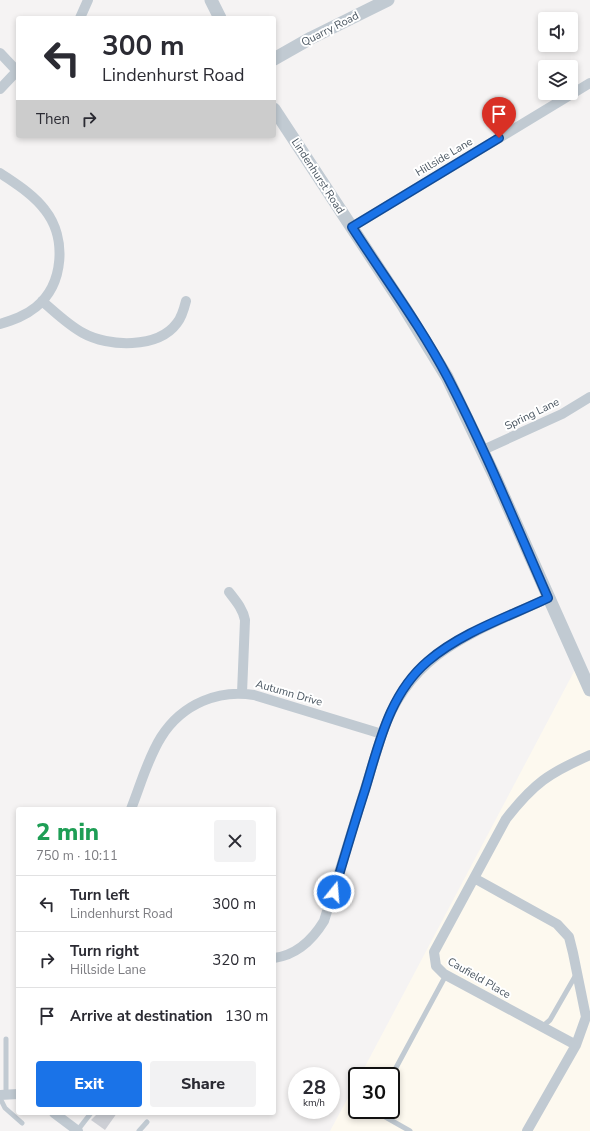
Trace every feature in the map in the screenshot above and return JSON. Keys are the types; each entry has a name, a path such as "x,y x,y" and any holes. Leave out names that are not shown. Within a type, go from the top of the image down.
{"street":[{"path":"81,16 88,0"},
{"path":"211,0 219,16"},
{"name":"Quarry Road","path":"276,58 311,38 388,0"},
{"path":"0,53 16,69"},
{"path":"0,89 16,71"},
{"name":"Hillside Lane","path":"352,227 590,83"},
{"name":"Lindenhurst Road","path":"276,112 431,349 461,404 590,690"},
{"path":"0,173 36,199 45,210 56,229 60,253 54,282 42,301 16,319 0,324"},
{"path":"42,301 70,324 84,333 97,339 120,343 142,342 168,332 181,317 186,301"},
{"name":"Spring Lane","path":"482,450 562,414 590,396"},
{"path":"229,592 237,601 244,614 245,620 242,693"},
{"path":"276,957 298,950 317,932 324,921 382,734 392,707 401,691 427,662 450,645 548,598"},
{"name":"Autumn Drive","path":"132,807 155,748 170,723 182,712 210,698 242,693 382,734"},
{"name":"Caufield Place","path":"576,1045 446,975 436,966 434,952 506,819 519,802 539,782 558,769 590,755"},
{"path":"474,878 557,924 569,937 577,972 587,1004 586,1017 576,1045 527,1131"},
{"path":"2,1096 16,1094"},
{"path":"57,1115 78,1131"}],"lane":[{"path":"542,1027 550,1020 577,972"},
{"path":"396,1067 446,975"},
{"path":"6,1039 2,1096 5,1108 22,1123"},
{"path":"78,1131 90,1115"},
{"path":"389,1119 410,1131"},
{"path":"139,1131 147,1122"}],"shaded area":[{"path":"578,664 590,690 590,1131 330,1131 336,1119 340,1119 340,1112 348,1098 348,1119 400,1119 400,1067 365,1067"}],"building":[{"path":"96,1115 116,1115 105,1130 91,1120"}],"route":[{"path":"334,892 384,726 401,691 427,662 450,645 548,598 495,477 447,377 431,349 352,227 499,138"}]}
